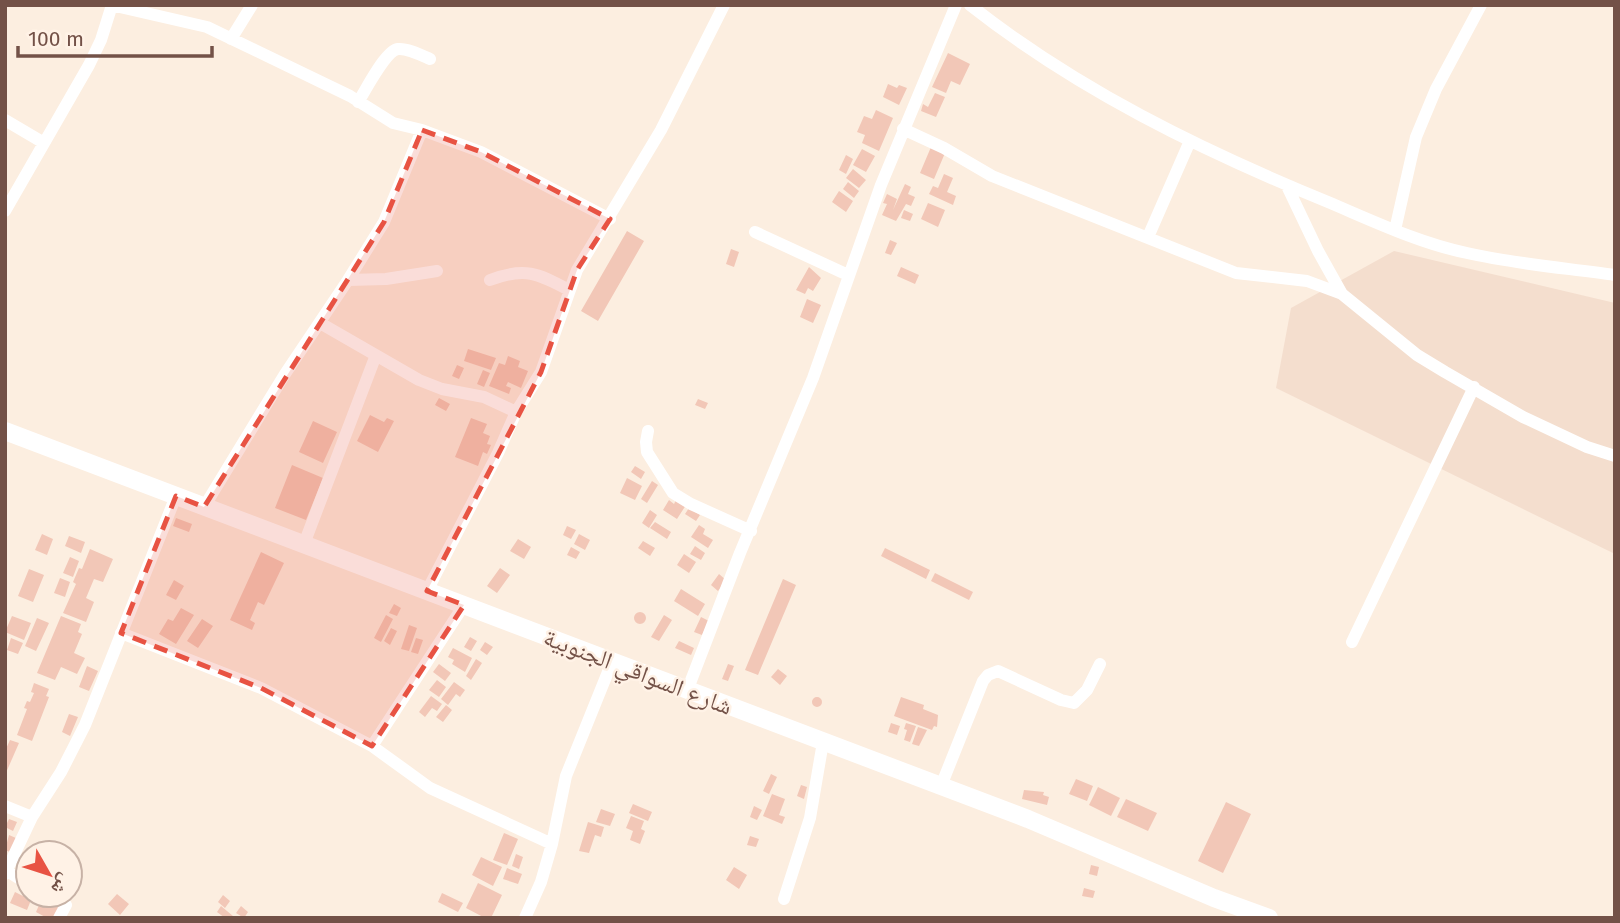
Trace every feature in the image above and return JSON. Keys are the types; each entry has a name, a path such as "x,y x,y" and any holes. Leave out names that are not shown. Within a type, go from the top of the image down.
{"street":[{"path":"5,211 89,65 101,40 112,5 207,27 332,87 393,123 422,130 481,152 610,219"},
{"path":"231,39 252,5"},
{"path":"427,591 498,453 516,412 541,372 577,270 661,130 724,5"},
{"path":"687,691 740,553 813,378 903,129 956,5"},
{"path":"970,5 996,26 1091,89 1237,165 1287,186 1434,245 1469,254 1615,275"},
{"path":"1395,230 1416,137 1436,89 1481,5"},
{"path":"358,102 394,50 401,48 430,58"},
{"path":"5,120 44,143"},
{"path":"903,129 944,148 992,176 1236,273 1307,281 1342,294 1417,355 1523,417 1587,447 1615,456"},
{"path":"204,507 285,374 384,222 422,130"},
{"path":"1148,237 1190,141"},
{"path":"1287,186 1342,294"},
{"path":"755,232 848,275"},
{"path":"348,280 386,279 437,271"},
{"path":"490,280 524,271 546,277 569,290"},
{"path":"320,323 431,385 484,397 516,412"},
{"path":"304,544 376,355"},
{"path":"1352,642 1474,387"},
{"name":"شارع السواقي الجنوبية","path":"5,430 1028,819 1214,898 1269,918"},
{"path":"648,431 647,452 673,493 751,531"},
{"path":"6,872 32,817 61,772 85,725 176,496"},
{"path":"372,746 464,605"},
{"path":"121,633 261,688 372,746 430,788 552,844"},
{"path":"525,918 541,882 552,844 566,776 612,662"},
{"path":"941,786 988,675 998,671 1060,700 1074,702 1087,690 1100,664"},
{"path":"784,899 810,818 823,742"},
{"path":"5,806 32,817"}],"highlighted area":[{"path":"422,130 481,152 610,219 577,270 541,372 427,591 464,605 372,746 261,688 121,633 176,496 204,507 384,222"}],"shaded area":[{"path":"1394,251 1615,303 1615,554 1276,388 1291,308"}],"building":[{"path":"948,53 970,64 960,85 951,81 946,93 932,87"},
{"path":"888,84 907,88 899,105 883,97"},
{"path":"935,93 945,97 936,117 921,111 923,104 928,107"},
{"path":"876,110 893,118 879,151 862,143 865,135 857,132 864,116 872,119"},
{"path":"931,147 945,153 934,179 920,173"},
{"path":"862,149 875,156 866,172 853,165"},
{"path":"846,155 853,159 846,174 839,170"},
{"path":"853,169 866,180 859,188 846,178"},
{"path":"944,174 953,178 947,192 956,196 953,205 929,194 933,186 938,188"},
{"path":"848,182 859,191 854,198 843,189"},
{"path":"905,184 911,187 908,194 915,197 911,206 906,204 896,221 882,215 887,204 883,203 887,194 897,199 893,210"},
{"path":"839,191 853,201 846,212 832,202"},
{"path":"928,203 945,210 938,227 921,219"},
{"path":"904,210 913,214 910,221 901,218"},
{"path":"627,231 644,241 598,321 581,311"},
{"path":"890,240 897,243 891,255 885,253"},
{"path":"731,249 739,252 734,267 726,264"},
{"path":"809,267 821,278 813,291 808,288 805,294 796,290"},
{"path":"901,267 919,275 915,284 897,276"},
{"path":"807,299 821,305 813,323 800,317"},
{"path":"468,349 496,358 491,370 464,361"},
{"path":"508,356 520,361 518,367 528,371 521,388 508,382 506,386 511,388 509,394 489,386 499,363 505,365"},
{"path":"457,365 464,368 459,379 452,376"},
{"path":"483,370 490,373 484,387 477,384"},
{"path":"439,398 450,404 446,411 435,405"},
{"path":"698,399 708,403 705,409 695,405"},
{"path":"370,415 384,422 387,418 394,421 378,452 357,441"},
{"path":"471,418 487,424 483,433 490,436 487,444 491,445 487,454 483,452 478,466 455,457"},
{"path":"313,421 337,432 323,463 299,452"},
{"path":"292,465 323,478 306,520 275,508"},
{"path":"635,466 645,472 641,479 631,472"},
{"path":"627,478 642,486 635,500 620,493"},
{"path":"652,481 658,485 647,503 641,499"},
{"path":"669,500 674,504 676,500 686,505 677,519 663,510"},
{"path":"689,508 700,515 696,521 685,514"},
{"path":"650,510 657,515 649,528 642,523"},
{"path":"176,518 192,524 189,532 173,526"},
{"path":"655,522 671,532 667,539 650,528"},
{"path":"699,525 705,529 703,534 713,540 708,548 691,537"},
{"path":"567,526 576,530 571,539 563,535"},
{"path":"42,534 53,539 47,555 35,550"},
{"path":"579,534 590,540 585,550 574,544"},
{"path":"69,536 85,542 81,553 65,546"},
{"path":"518,539 531,547 524,559 510,551"},
{"path":"643,541 655,548 650,556 638,548"},
{"path":"695,546 705,553 701,560 690,554"},
{"path":"571,547 580,552 576,559 567,555"},
{"path":"885,548 930,570 926,579 881,556"},
{"path":"90,549 113,559 103,582 94,579 86,598 94,602 86,622 63,613 76,584 73,582"},
{"path":"261,552 284,563 264,605 258,602 250,620 255,623 252,630 230,620"},
{"path":"684,554 696,562 689,573 677,565"},
{"path":"70,557 79,561 73,577 63,573"},
{"path":"500,568 510,575 497,593 487,586"},
{"path":"29,569 44,575 33,602 18,596"},
{"path":"935,573 973,592 969,600 931,581"},
{"path":"719,574 726,580 718,591 711,585"},
{"path":"60,578 70,582 65,597 54,593"},
{"path":"783,579 796,585 758,675 745,670"},
{"path":"174,580 184,586 176,600 166,595"},
{"path":"681,589 705,604 698,616 674,601"},
{"path":"394,604 401,608 397,616 389,613"},
{"path":"181,608 194,615 176,644 159,634 168,619 173,621"},
{"path":"640,612 646,618 640,624 634,618"},
{"path":"386,615 393,619 381,642 374,638"},
{"path":"664,615 672,620 659,641 651,637"},
{"path":"12,616 31,623 24,640 5,632"},
{"path":"61,616 81,624 78,632 82,634 74,653 85,658 77,674 61,667 55,680 37,673"},
{"path":"701,617 709,621 702,635 694,632"},
{"path":"37,618 49,623 36,651 25,646"},
{"path":"202,619 213,626 198,648 187,641"},
{"path":"409,625 417,628 409,651 401,649"},
{"path":"391,628 397,631 390,645 384,641"},
{"path":"470,637 477,641 471,651 464,647"},
{"path":"11,638 23,643 18,654 7,650"},
{"path":"416,638 423,640 418,654 411,652"},
{"path":"679,641 694,648 691,655 675,648"},
{"path":"485,642 493,647 487,655 480,650"},
{"path":"453,648 472,658 465,672 452,664 454,660 448,657"},
{"path":"476,659 482,663 471,680 466,676"},
{"path":"439,664 451,673 445,681 433,672"},
{"path":"728,664 734,666 728,681 722,679"},
{"path":"87,666 98,671 89,691 79,687"},
{"path":"778,669 787,676 780,685 771,677"},
{"path":"437,680 446,687 439,697 429,690"},
{"path":"454,682 465,690 460,697 456,694 448,705 441,699"},
{"path":"34,683 49,689 46,696 49,697 32,741 17,735 27,709 24,708 34,693 31,692"},
{"path":"431,696 442,704 437,711 432,708 425,717 419,712"},
{"path":"817,697 821,698 821,706 817,707 813,706 812,702 813,698"},
{"path":"901,697 924,705 923,709 938,715 937,727 934,726 932,730 894,716"},
{"path":"446,705 452,710 443,722 436,717"},
{"path":"69,714 78,717 70,736 62,732"},
{"path":"891,723 900,726 897,735 888,732"},
{"path":"906,723 916,726 910,742 904,740"},
{"path":"918,727 927,730 919,746 912,744"},
{"path":"10,740 19,743 5,775 5,751"},
{"path":"771,774 777,777 769,794 763,791"},
{"path":"1076,779 1093,786 1087,801 1069,794"},
{"path":"801,785 807,787 804,799 797,796"},
{"path":"1098,787 1120,798 1111,816 1089,805"},
{"path":"1024,790 1044,792 1043,795 1049,797 1047,805 1022,799"},
{"path":"772,794 785,799 779,815 785,817 782,824 763,816"},
{"path":"1126,799 1157,813 1148,831 1117,817"},
{"path":"1226,802 1251,814 1223,873 1198,861"},
{"path":"633,804 652,812 648,821 629,813"},
{"path":"754,806 762,810 757,820 750,817"},
{"path":"601,809 615,814 610,826 596,822"},
{"path":"631,816 644,821 641,829 645,831 640,844 630,840 633,831 626,828"},
{"path":"9,819 17,822 13,831 5,827"},
{"path":"588,822 604,827 601,837 595,835 589,853 579,851"},
{"path":"504,833 518,839 507,865 493,860"},
{"path":"9,835 16,838 10,852 5,850"},
{"path":"750,836 759,839 756,847 747,845"},
{"path":"516,854 523,857 519,869 512,866"},
{"path":"481,857 502,867 493,886 472,875"},
{"path":"1091,865 1099,867 1097,876 1089,874"},
{"path":"734,867 747,875 739,889 726,880"},
{"path":"507,868 522,874 518,884 503,879"},
{"path":"478,883 502,895 491,918 485,918 466,908"},
{"path":"1084,888 1095,891 1093,898 1082,896"},
{"path":"442,893 463,903 458,912 438,902"},
{"path":"117,894 129,904 120,915 108,904"},
{"path":"223,895 230,901 225,908 218,902"},
{"path":"221,906 233,916 231,918 225,918 217,912"},
{"path":"241,906 248,912 244,918 236,913"},
{"path":"37,909 62,909 57,918 47,918 36,912"}]}
